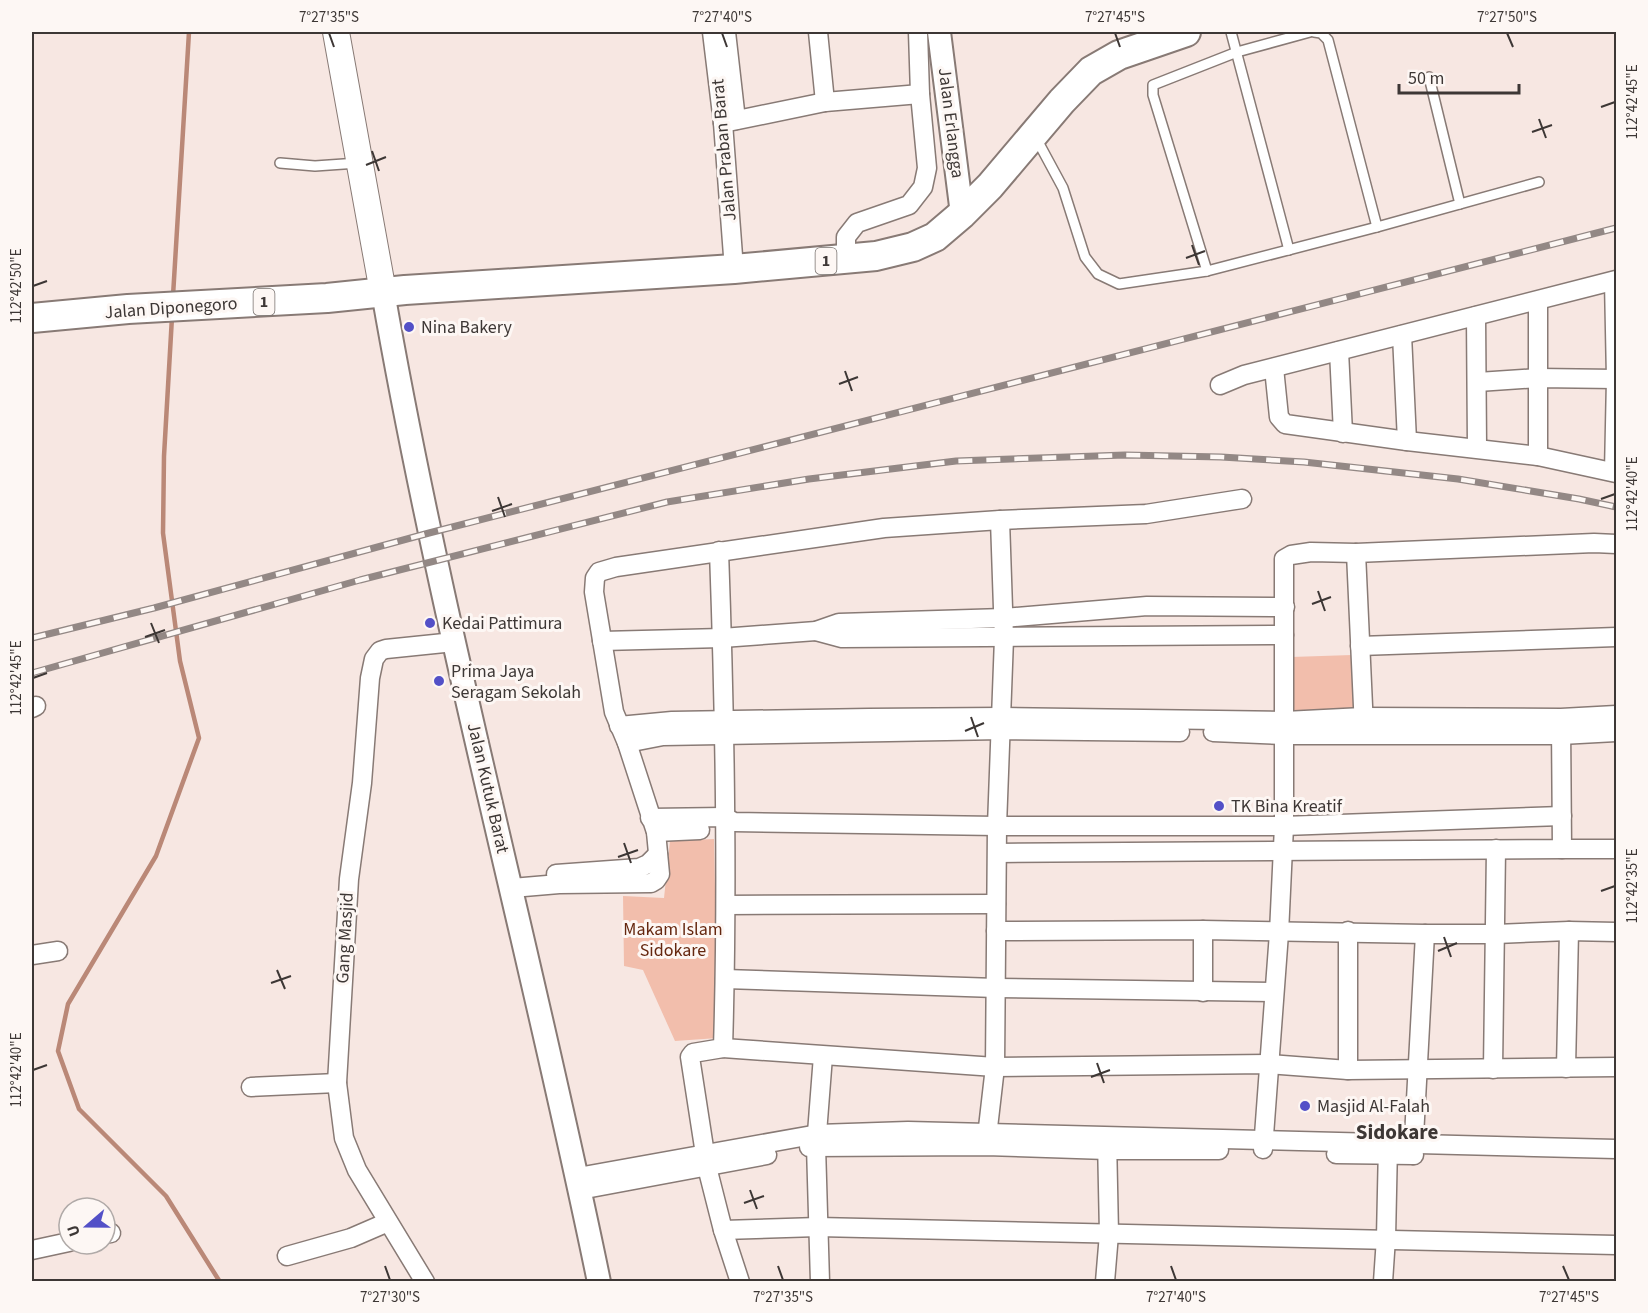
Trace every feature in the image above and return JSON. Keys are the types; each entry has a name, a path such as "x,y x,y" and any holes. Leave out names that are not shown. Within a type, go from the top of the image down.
{"highway":[{"name":"1","path":"383,292 734,269 876,256 913,247 935,237 963,214 1091,71 1119,54 1160,36 1186,32"},
{"name":"Jalan Diponegoro","path":"32,318 128,309 327,298 383,292"}],"main road":[{"path":"336,32 383,292"}],"street":[{"name":"Jalan Praban Barat","path":"712,32 729,122 734,269"},
{"path":"726,32 729,122 825,102 920,94"},
{"path":"818,32 825,102"},
{"path":"846,259 846,237 857,223 909,205 923,187 927,168 920,94 918,32"},
{"name":"Jalan Erlangga","path":"939,32 963,214"},
{"path":"1220,385 1244,375 1615,281 1616,472 1538,456 1477,447 1407,441 1285,424 1280,417 1274,368"},
{"name":"Jalan Kutuk Barat","path":"383,292 432,550 511,883 599,1281"},
{"path":"1538,302 1538,456"},
{"path":"1476,316 1477,447"},
{"path":"1402,335 1407,441"},
{"path":"1340,351 1342,433"},
{"path":"1478,382 1538,378 1616,379"},
{"path":"511,883 651,882 656,880 660,874 653,825 610,693 594,592 595,578 599,572 719,551 884,528 1146,514 1242,499"},
{"path":"987,1140 995,1067 997,826 1004,638 1000,520"},
{"path":"1263,1145 1279,933 1284,826 1284,559 1290,555 1311,552 1356,553 1617,544"},
{"path":"719,551 728,822 723,1048"},
{"path":"1356,553 1363,726"},
{"path":"602,641 722,638 816,631 839,623 1004,618 1147,606 1285,608"},
{"path":"1147,606 1150,635"},
{"path":"816,631 842,638 1284,635"},
{"path":"1360,646 1617,637"},
{"name":"Gang Masjid","path":"425,1281 350,1155 345,1138 337,1083 349,879 362,783 370,678 374,659 380,651 386,649 454,642"},
{"path":"1561,726 1617,715"},
{"path":"623,734 663,735 725,728 1002,723 1285,728 1561,726 1617,732"},
{"path":"1561,726 1562,849"},
{"path":"653,825 693,831 728,822 997,826 1284,826 1562,816"},
{"path":"1401,850 1403,822"},
{"path":"1151,826 1152,852"},
{"path":"1493,1069 1496,849"},
{"path":"998,853 1617,849"},
{"path":"726,905 996,903"},
{"path":"1203,930 1203,992"},
{"path":"996,931 1203,930 1279,933 1348,931 1425,934 1617,932"},
{"path":"1348,931 1348,1070"},
{"path":"1566,1068 1569,931"},
{"path":"1413,1150 1425,934"},
{"path":"32,955 58,951"},
{"path":"725,979 996,988 1273,992"},
{"path":"740,1281 723,1230 706,1161 690,1055 693,1053 723,1048 995,1067 1268,1064 1348,1070 1617,1067"},
{"path":"820,1281 817,1140 823,1056"},
{"path":"251,1087 337,1083"},
{"path":"579,1183 817,1140 908,1131 987,1140 1570,1154 1617,1161"},
{"path":"1105,1281 1108,1234 1107,1144"},
{"path":"1570,1154 1617,1149"},
{"path":"1383,1281 1387,1150"},
{"path":"287,1256 351,1238 388,1222"},
{"path":"723,1230 818,1227 1617,1245"},
{"path":"32,1250 57,1245"}],"lane":[{"path":"1231,32 1289,250"},
{"path":"1207,271 1153,95 1153,84 1237,52 1312,32 1321,33 1328,40 1377,227"},
{"path":"1429,77 1460,204"},
{"path":"1033,134 1063,188 1085,257 1098,274 1119,284 1207,271 1539,182"},
{"path":"280,163 315,166 360,163"}],"green space":[{"path":"1352,655 1354,716 1291,718 1291,657"},
{"name":"Makam Islam Sidokare","path":"714,839 718,1038 675,1041 643,970 624,966 623,896 664,898 670,841"}],"waterway":[{"path":"173,296 189,32"},
{"path":"172,317 164,456 163,533 180,661 199,738 156,856 68,1004 58,1051 79,1109 166,1196 220,1282"}],"railway":[{"path":"32,638 154,608 429,533 1616,228"},
{"path":"32,673 360,580 667,502 809,479 956,461 1125,455 1304,462 1458,479 1616,507"}],"place":[{"name":"Nina Bakery","path":"409,327"},
{"name":"Kedai Pattimura","path":"430,623"},
{"name":"Prima Jaya Seragam Sekolah","path":"439,681"},
{"name":"TK Bina Kreatif","path":"1219,806"},
{"name":"Masjid Al-Falah","path":"1305,1106"}],"district":[{"name":"Sidokare","path":"1397,1132"}]}
